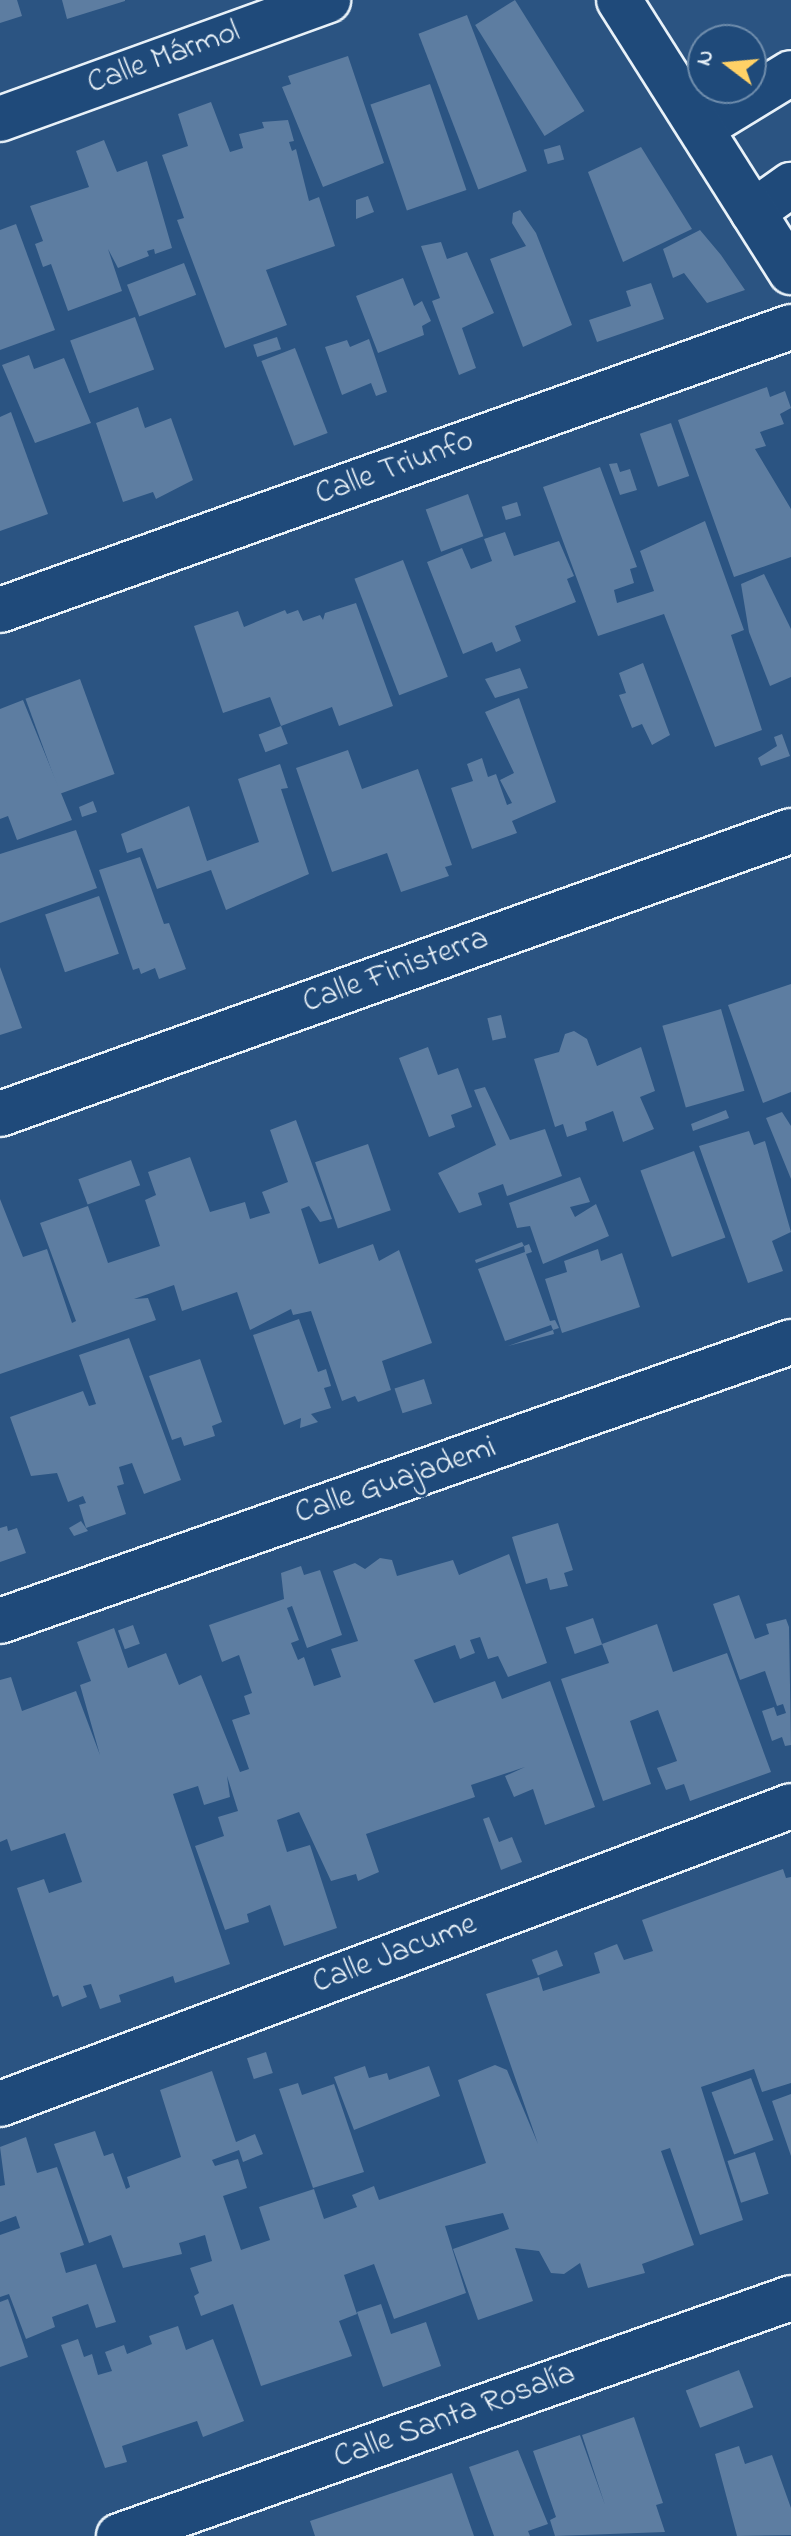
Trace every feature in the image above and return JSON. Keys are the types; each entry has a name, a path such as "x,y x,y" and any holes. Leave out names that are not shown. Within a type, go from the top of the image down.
{"street":[{"name":"Calle Mármol","path":"0,119 328,0"},
{"path":"619,0 791,272"},
{"path":"701,128 791,73"},
{"path":"753,212 791,185"},
{"name":"Calle Triunfo","path":"0,610 791,327"},
{"name":"Calle Finisterra","path":"0,1114 791,831"},
{"name":"Calle Guajademi","path":"0,1621 791,1342"},
{"name":"Calle Jacume","path":"0,2104 791,1806"},
{"name":"Calle Santa Rosalía","path":"119,2536 791,2298"}],"building":[{"path":"0,0 17,0 22,16 0,23"},
{"path":"62,0 125,0 125,1 67,19"},
{"path":"515,0 584,111 545,136 475,25"},
{"path":"467,15 527,171 478,190 418,34"},
{"path":"348,56 384,163 323,187 282,87 291,84 288,76"},
{"path":"430,84 466,190 407,210 370,105"},
{"path":"211,102 230,152 243,148 239,134 264,128 262,122 288,120 294,141 289,142 292,151 296,149 309,201 319,197 335,246 266,270 287,325 225,348 177,220 184,218 162,155 188,146 178,114"},
{"path":"104,140 117,172 147,161 172,248 155,254 154,249 147,251 149,256 118,268 108,249 122,291 68,311 51,264 43,267 35,244 43,241 30,206 89,187 76,151"},
{"path":"560,145 564,159 548,164 544,150"},
{"path":"641,147 692,229 623,262 588,172"},
{"path":"368,196 374,212 356,219 356,200"},
{"path":"520,210 536,233 572,325 523,347 490,259 526,246 512,223 513,213"},
{"path":"16,224 55,330 0,350 0,230"},
{"path":"700,230 745,290 707,303 684,273 673,278 663,249"},
{"path":"441,242 447,259 467,252 494,313 462,328 476,368 459,375 432,301 440,298 421,246"},
{"path":"184,263 196,295 139,317 127,285"},
{"path":"403,278 414,306 422,301 431,321 422,326 424,335 378,353 356,296"},
{"path":"651,283 664,319 597,342 589,320 631,306 626,291"},
{"path":"135,317 154,370 89,393 70,341"},
{"path":"277,337 281,349 257,357 253,345"},
{"path":"369,339 387,392 376,396 371,383 342,395 325,347 347,340 350,347"},
{"path":"295,348 328,433 294,446 261,361"},
{"path":"29,355 34,369 64,358 91,423 35,443 2,365"},
{"path":"767,387 770,397 785,391 791,408 780,414 784,424 760,432 766,446 755,449 791,509 791,557 734,577 678,420"},
{"path":"138,407 145,428 171,418 193,480 156,499 153,492 123,502 96,423"},
{"path":"11,412 48,514 0,531 0,417"},
{"path":"671,423 689,476 658,487 640,434"},
{"path":"617,463 620,472 630,469 637,490 620,495 609,464"},
{"path":"600,467 637,567 630,569 634,583 614,590 617,603 654,591 640,551 705,521 744,630 731,635 762,730 715,747 664,614 598,636 543,487"},
{"path":"468,494 483,536 441,552 426,509"},
{"path":"517,502 521,515 506,520 502,507"},
{"path":"505,532 514,556 559,541 574,576 567,579 576,602 515,626 521,641 496,652 492,642 463,654 427,562 462,548 471,569 492,561 484,539"},
{"path":"403,560 448,677 399,695 354,579"},
{"path":"764,574 791,629 791,677 770,686 749,632 741,584"},
{"path":"356,603 393,706 339,726 332,707 281,726 270,697 223,713 194,626 238,611 244,627 285,610 287,614 298,610 303,621 320,615 323,620 325,613"},
{"path":"643,663 670,735 652,745 642,724 632,728 619,695 626,693 619,673"},
{"path":"520,668 528,688 495,698 485,679"},
{"path":"80,679 115,774 60,794 25,699"},
{"path":"519,698 556,802 512,821 517,833 472,849 451,788 473,781 467,764 482,758 488,777 496,774 507,805 512,803 500,780 514,773 485,712"},
{"path":"23,700 72,820 17,840 8,816 0,819 0,709"},
{"path":"281,726 288,744 265,752 259,735"},
{"path":"782,734 790,756 761,766 758,758 777,746 774,737"},
{"path":"348,750 362,789 418,769 452,865 445,867 449,876 401,892 387,853 332,872 296,768"},
{"path":"280,764 288,788 281,789 309,874 226,910 211,870 157,889 142,848 127,853 121,834 189,806 207,861 259,842 238,779"},
{"path":"93,801 97,812 82,817 79,807"},
{"path":"76,830 97,888 0,923 0,854"},
{"path":"140,857 164,924 169,923 186,969 159,979 155,968 141,974 139,968 133,970 99,870"},
{"path":"99,896 119,954 65,972 45,915"},
{"path":"0,967 22,1028 0,1035"},
{"path":"791,984 791,1092 763,1103 728,1005"},
{"path":"721,1009 744,1091 686,1108 662,1026"},
{"path":"501,1015 506,1037 493,1041 487,1018"},
{"path":"574,1031 587,1039 597,1066 641,1047 655,1091 640,1097 654,1129 623,1142 613,1111 585,1122 587,1130 567,1137 563,1124 555,1127 534,1059 559,1052 565,1034"},
{"path":"428,1047 438,1075 458,1068 472,1107 451,1115 455,1127 429,1137 399,1058"},
{"path":"485,1087 510,1140 545,1129 562,1176 507,1196 503,1184 478,1193 482,1205 459,1213 438,1173 496,1145 474,1090"},
{"path":"726,1110 729,1118 693,1131 691,1124"},
{"path":"782,1112 791,1126 791,1179 766,1118"},
{"path":"296,1120 332,1219 320,1222 309,1206 301,1209 319,1264 373,1244 379,1261 399,1250 432,1343 382,1361 391,1390 358,1402 355,1396 342,1401 311,1311 293,1315 291,1309 250,1330 237,1292 182,1311 174,1285 134,1299 148,1298 156,1320 0,1374 0,1199 23,1257 47,1249 72,1323 76,1321 40,1223 88,1206 108,1263 160,1246 145,1200 156,1195 148,1172 190,1157 210,1212 245,1202 250,1219 270,1213 262,1192 288,1182 270,1130"},
{"path":"749,1131 754,1145 765,1141 791,1232 772,1241 783,1271 748,1283 699,1146"},
{"path":"368,1144 391,1210 338,1228 315,1162"},
{"path":"694,1151 725,1237 672,1257 640,1170"},
{"path":"131,1160 140,1185 88,1205 78,1179"},
{"path":"580,1177 590,1202 570,1207 575,1217 596,1204 609,1236 543,1264 530,1226 517,1228 509,1203"},
{"path":"522,1242 524,1246 476,1263 475,1260"},
{"path":"529,1244 532,1252 526,1254 550,1321 555,1320 559,1328 553,1330 551,1325 505,1341 478,1269 525,1252 524,1246"},
{"path":"598,1249 601,1261 622,1253 640,1307 562,1333 545,1279 567,1272 564,1261"},
{"path":"299,1319 318,1372 326,1369 331,1386 324,1388 331,1408 311,1414 318,1422 300,1428 301,1418 284,1425 253,1335"},
{"path":"553,1330 554,1334 508,1346"},
{"path":"129,1338 181,1480 144,1494 132,1463 119,1467 124,1484 117,1486 126,1514 86,1528 79,1505 86,1503 83,1496 68,1502 57,1473 31,1476 10,1417 83,1391 89,1406 96,1404 79,1355"},
{"path":"200,1359 222,1422 212,1426 215,1436 184,1446 181,1437 172,1440 149,1376"},
{"path":"424,1379 432,1404 403,1413 395,1389"},
{"path":"81,1521 88,1531 74,1536 69,1528"},
{"path":"558,1523 573,1570 564,1573 568,1586 550,1590 547,1578 526,1584 512,1537"},
{"path":"7,1526 8,1531 17,1528 26,1553 0,1562 0,1528"},
{"path":"509,1554 547,1663 508,1677 498,1656 488,1659 480,1637 470,1640 475,1653 460,1659 455,1645 414,1660 434,1703 495,1681 502,1699 550,1681 595,1807 545,1825 533,1789 514,1797 505,1776 525,1767 471,1785 475,1797 366,1834 379,1872 358,1881 356,1874 331,1881 299,1812 277,1820 287,1852 310,1845 337,1928 284,1946 270,1905 247,1914 249,1922 225,1930 195,1846 224,1836 218,1817 238,1811 227,1776 230,1797 204,1805 198,1786 173,1794 230,1964 175,1983 173,1976 119,1995 121,2002 100,2009 91,1984 83,1986 87,1997 62,2007 58,1995 53,1997 17,1888 44,1879 49,1893 82,1882 65,1833 11,1851 7,1839 0,1842 0,1680 11,1677 22,1711 76,1691 100,1755 80,1685 91,1681 77,1642 114,1628 128,1668 166,1653 179,1685 201,1675 240,1772 249,1769 232,1720 250,1714 244,1696 252,1693 239,1655 222,1662 209,1625 284,1599 281,1573 301,1566 304,1575 320,1570 342,1635 307,1648 292,1606 287,1608 299,1640 291,1643 298,1660 304,1657 314,1686 341,1677 331,1649 358,1641 333,1571 355,1563 365,1569 380,1558 392,1560 397,1576 453,1560 459,1575"},
{"path":"739,1595 755,1639 769,1634 766,1624 786,1619 789,1627 791,1745 785,1746 782,1737 772,1741 762,1711 774,1707 777,1716 786,1713 783,1704 777,1706 765,1671 740,1680 713,1604"},
{"path":"593,1618 602,1644 575,1654 566,1627"},
{"path":"657,1624 673,1672 727,1653 771,1772 690,1801 684,1784 666,1790 657,1768 677,1761 658,1710 630,1721 651,1784 603,1801 561,1679 609,1663 602,1644"},
{"path":"133,1625 140,1644 125,1649 118,1630"},
{"path":"489,1817 499,1842 512,1837 522,1862 501,1870 483,1819"},
{"path":"783,1869 786,1878 791,1877 791,2083 762,2092 754,2069 701,2087 743,2220 700,2235 670,2148 661,2151 694,2245 642,2264 645,2273 588,2288 580,2263 564,2274 551,2273 539,2251 515,2248 533,2301 478,2320 453,2249 509,2229 503,2213 445,2226 466,2293 394,2319 374,2264 344,2275 357,2314 339,2321 352,2356 261,2386 233,2304 201,2316 194,2296 199,2293 190,2268 212,2261 205,2235 179,2243 182,2254 123,2268 111,2235 89,2243 54,2144 95,2131 104,2156 113,2153 126,2189 130,2187 127,2177 181,2157 160,2090 212,2071 236,2142 255,2134 263,2154 243,2162 239,2150 212,2160 215,2166 238,2159 247,2188 223,2196 241,2250 270,2240 259,2207 314,2189 324,2219 357,2207 352,2195 374,2186 379,2200 486,2163 458,2080 495,2065 507,2070 538,2144 486,1994 539,1977 543,1991 600,1973 594,1953 617,1944 624,1960 653,1951 642,1920"},
{"path":"557,1950 563,1966 538,1976 532,1960"},
{"path":"266,2052 273,2073 254,2079 247,2058"},
{"path":"365,2066 369,2078 387,2073 389,2080 429,2066 440,2096 354,2130 334,2077"},
{"path":"751,2078 774,2140 734,2154 712,2092"},
{"path":"298,2083 302,2095 334,2084 364,2172 313,2188 279,2089"},
{"path":"791,2094 791,2156 772,2101"},
{"path":"26,2137 37,2173 57,2167 84,2245 60,2253 66,2273 96,2264 116,2322 96,2328 88,2304 52,2317 55,2327 26,2339 9,2294 0,2297 0,2235 20,2228 16,2216 0,2222 0,2186 5,2185 0,2147"},
{"path":"755,2152 769,2194 741,2203 727,2161"},
{"path":"8,2299 28,2357 0,2367 0,2302"},
{"path":"381,2304 391,2334 426,2322 441,2366 383,2387 357,2312"},
{"path":"178,2326 186,2350 213,2339 244,2421 203,2437 197,2421 122,2446 127,2462 105,2468 61,2345 78,2339 84,2357 92,2354 98,2375 112,2371 105,2352 124,2345 127,2354 152,2344 149,2336"},
{"path":"739,2370 753,2407 700,2428 686,2390"},
{"path":"634,2417 663,2503 656,2505 665,2532 555,2536 550,2520 556,2517 533,2451 580,2435 605,2505 582,2435"},
{"path":"739,2446 745,2464 772,2455 791,2508 791,2535 737,2536 715,2454"},
{"path":"518,2450 548,2524 528,2531 530,2536 494,2536 469,2467"},
{"path":"452,2473 474,2536 315,2536 310,2521"}]}
